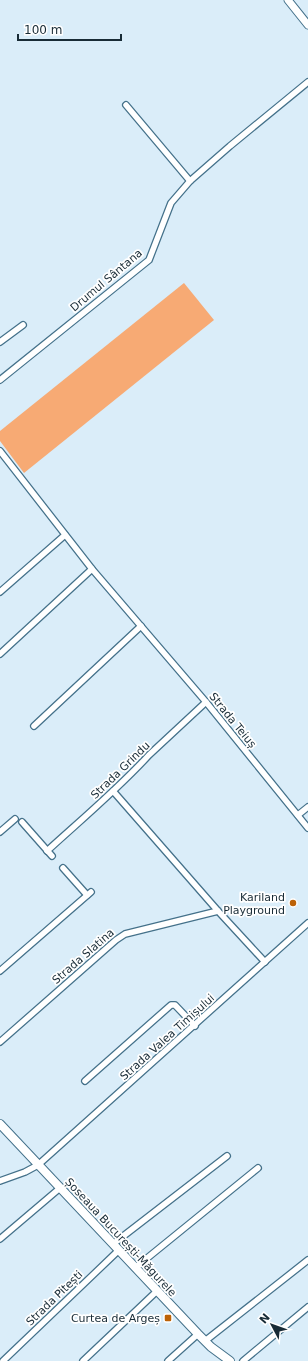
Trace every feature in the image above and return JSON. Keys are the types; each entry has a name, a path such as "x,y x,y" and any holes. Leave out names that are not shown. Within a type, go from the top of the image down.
{"main road":[{"name":"Șoseaua București-Măgurele","path":"0,1124 198,1334 230,1361"}],"street":[{"path":"288,0 308,25"},
{"name":"Drumul Sântana","path":"0,380 149,260 171,203 190,181 308,82"},
{"path":"126,104 190,181"},
{"path":"0,342 23,325"},
{"name":"Strada Teiuș","path":"0,451 65,535 206,702 308,828"},
{"path":"0,592 65,535"},
{"path":"0,654 92,568"},
{"path":"34,726 141,626"},
{"name":"Strada Grindu","path":"47,851 143,763 149,755 206,702"},
{"path":"113,791 218,911 265,962"},
{"path":"298,816 308,807"},
{"path":"0,832 15,819"},
{"path":"22,822 52,856"},
{"path":"0,971 89,893 63,868"},
{"name":"Strada Slatina","path":"0,1042 116,940 125,934 218,911"},
{"name":"Strada Valea Timișului","path":"0,1181 38,1165 308,923"},
{"path":"85,1081 171,1005 175,1005 194,1026"},
{"path":"113,1244 227,1156"},
{"path":"136,1268 258,1168"},
{"path":"0,1239 60,1188"},
{"name":"Strada Pitești","path":"3,1361 119,1250"},
{"path":"205,1341 308,1260"},
{"path":"83,1361 158,1291"},
{"path":"243,1361 308,1307"},
{"path":"168,1361 198,1334"}],"shaded area":[{"path":"184,283 214,320 24,473 0,441 0,431"}],"place":[{"name":"Kariland Playground","path":"293,903"},
{"name":"Curtea de Argeș","path":"168,1318"}]}
